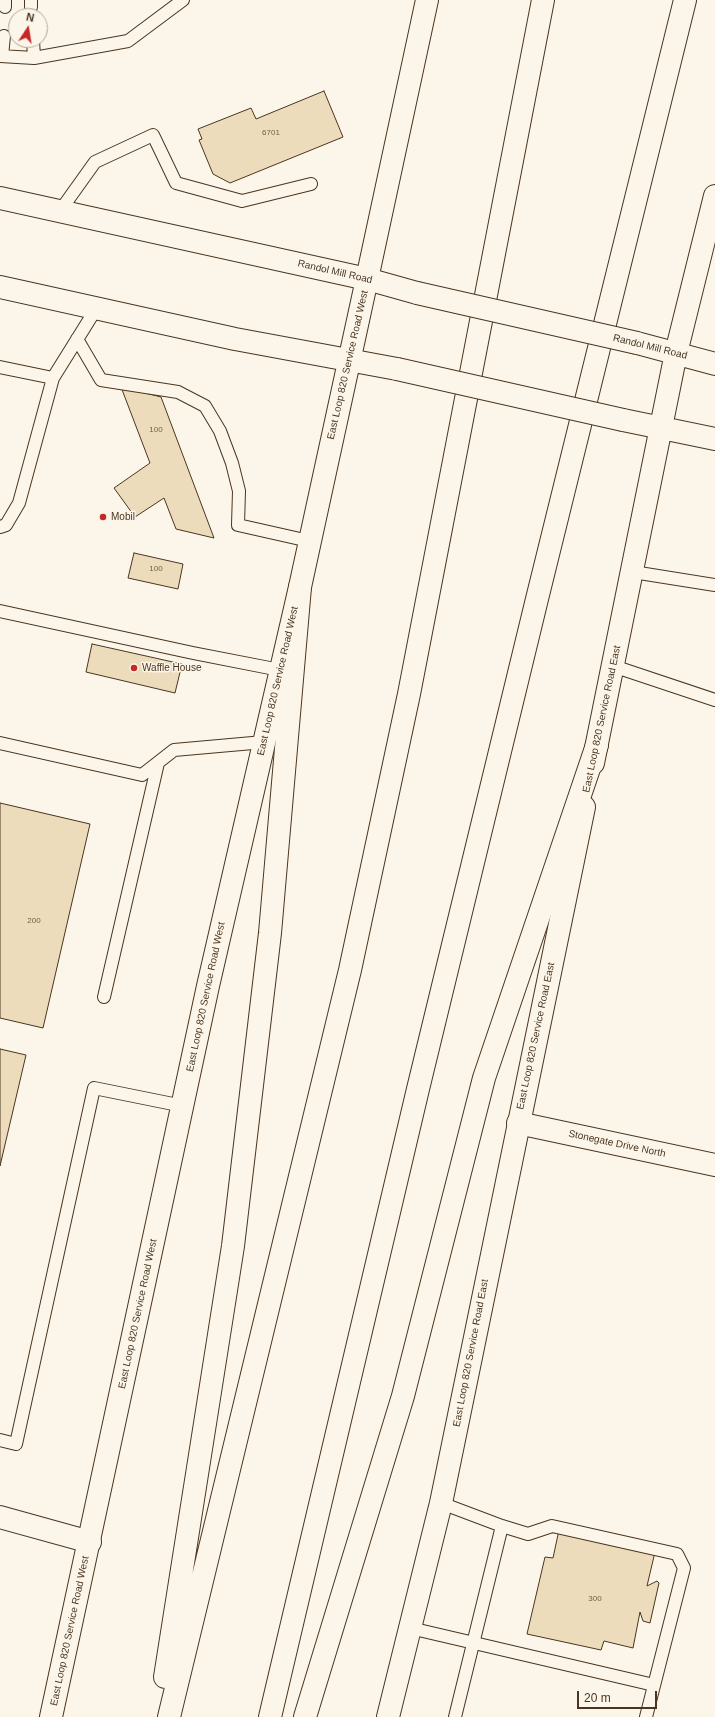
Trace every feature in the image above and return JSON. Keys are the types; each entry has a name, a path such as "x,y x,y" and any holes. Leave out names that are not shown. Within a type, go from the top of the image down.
{"main road":[{"name":"East Loop 820 Service Road West","path":"51,1717 183,1106 368,279 427,0"},
{"path":"169,1717 350,970 412,679 543,0"},
{"path":"270,1717 427,1051 685,0"},
{"name":"East Loop 820 Service Road East","path":"388,1717 441,1503 518,1123 633,572 676,353 715,196"},
{"name":"Randol Mill Road","path":"0,198 368,279 416,293 637,343 715,364"},
{"path":"0,287 235,339 397,369 623,420 715,439"},
{"path":"159,1717 233,1246 270,933 300,587"},
{"path":"305,1717 403,1396 484,1078 597,746"},
{"name":"Stonegate Drive North","path":"518,1123 715,1165"},
{"path":"0,1517 90,1542"}],"lane":[{"path":"4,36 1,56 34,58 128,41 183,0"},
{"path":"33,48 34,58"},
{"path":"60,211 95,162 153,136 176,183 242,201 311,184"},
{"path":"0,527 6,525 19,503 53,378 96,308"},
{"path":"78,339 102,380 178,392 205,406 220,430 232,463 239,491 238,525 310,541"},
{"path":"0,367 53,378"},
{"path":"633,572 715,585"},
{"path":"0,611 193,653 280,670"},
{"path":"613,666 715,700"},
{"path":"0,743 142,775 174,750 264,742"},
{"path":"104,996 158,762"},
{"path":"0,1440 16,1444 94,1088 183,1106"},
{"path":"441,1503 528,1534 552,1526 677,1554 684,1568 646,1717"},
{"path":"455,1717 502,1526"},
{"path":"410,1628 654,1685"}],"building":[{"path":"324,91 343,137 230,183 213,174 199,140 202,139 198,129 251,108 256,119"},
{"path":"121,387 161,397 214,538 176,529 164,498 135,517 114,488 150,463"},
{"path":"134,553 183,564 178,589 128,578"},
{"name":"Waffle House","path":"92,644 182,664 175,693 86,672"},
{"path":"0,803 90,824 43,1028 0,1018"},
{"path":"0,1049 26,1055 0,1166"},
{"path":"559,1530 655,1552 647,1586 657,1581 659,1583 650,1623 643,1621 640,1612 633,1648 604,1641 601,1650 527,1634 545,1557 553,1558"}],"place":[{"name":"Mobil","path":"103,517"},
{"name":"Waffle House","path":"134,668"}]}
